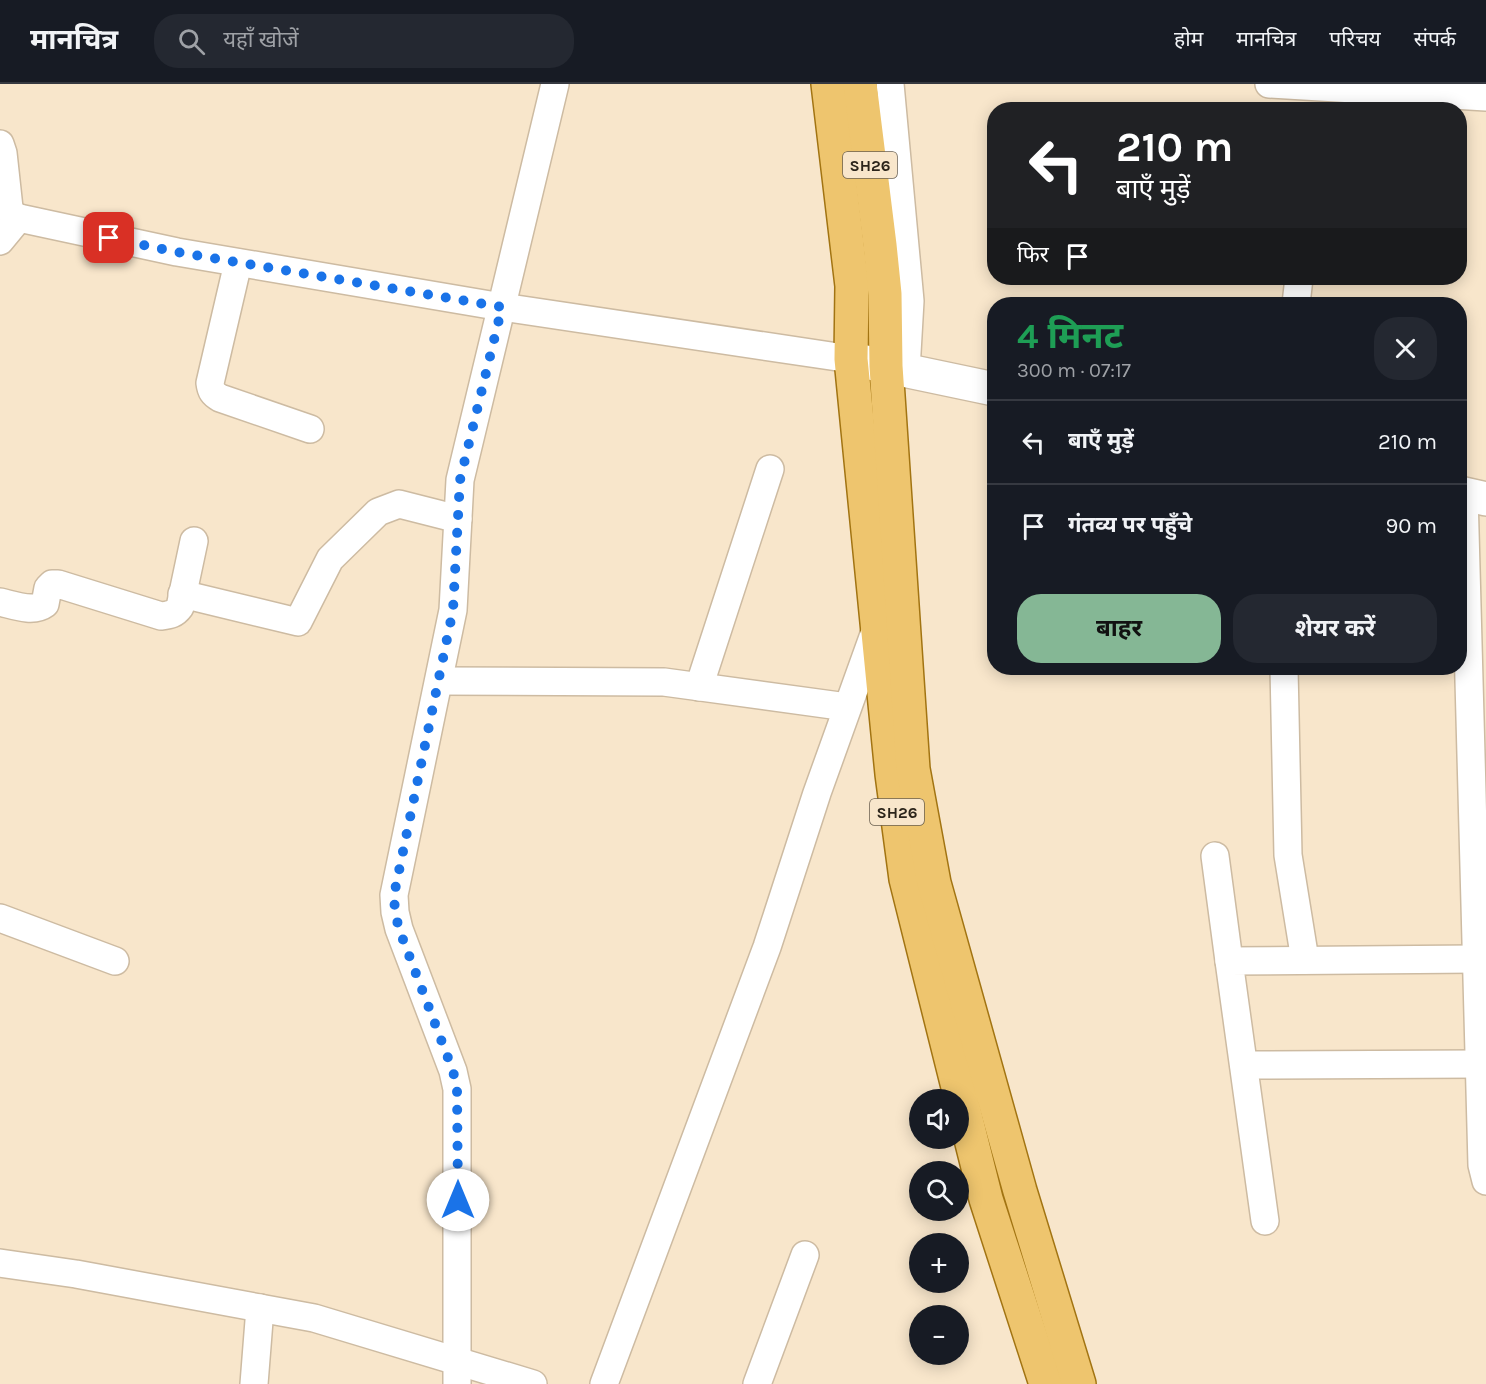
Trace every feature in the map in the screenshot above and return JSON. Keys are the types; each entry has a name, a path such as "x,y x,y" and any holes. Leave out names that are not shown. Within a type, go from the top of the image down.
{"main road":[{"name":"SH26","path":"828,84 852,286 851,359 892,774 906,879 986,1199 1046,1384"},
{"name":"SH26","path":"860,84 896,368 899,566 913,769 934,883 1020,1191 1079,1384"}],"street":[{"path":"457,1372 457,1089 453,1071 399,929 394,895 453,610 460,480 555,84"},
{"path":"890,84 910,301 896,368"},
{"path":"1269,84 1318,99 1486,97"},
{"path":"0,144 9,208 13,215 20,218 238,263 502,307 851,359 987,388"},
{"path":"0,241 20,218"},
{"path":"238,263 210,383 211,390 220,398 310,429"},
{"path":"699,687 770,470"},
{"path":"1470,495 1476,959 1482,1165 1486,1181"},
{"path":"183,594 298,622 330,559 378,512 399,504 458,519"},
{"path":"0,602 34,609 40,608 45,604 48,588 52,584 58,584 161,616 168,616 180,607 194,541"},
{"path":"604,1384 767,947 817,793 899,566"},
{"path":"1284,675 1288,855 1305,960"},
{"path":"439,681 664,682 847,707"},
{"path":"1215,856 1265,1221"},
{"path":"0,918 115,961"},
{"path":"1229,961 1476,959"},
{"path":"1244,1065 1479,1064"},
{"path":"757,1384 805,1256"},
{"path":"0,1263 76,1274 314,1318 457,1372 533,1384"},
{"path":"254,1384 260,1308"}],"route":[{"path":"109,238 177,252 502,307 460,480 453,610 394,895 399,929 453,1071 457,1089 458,1200"}]}
